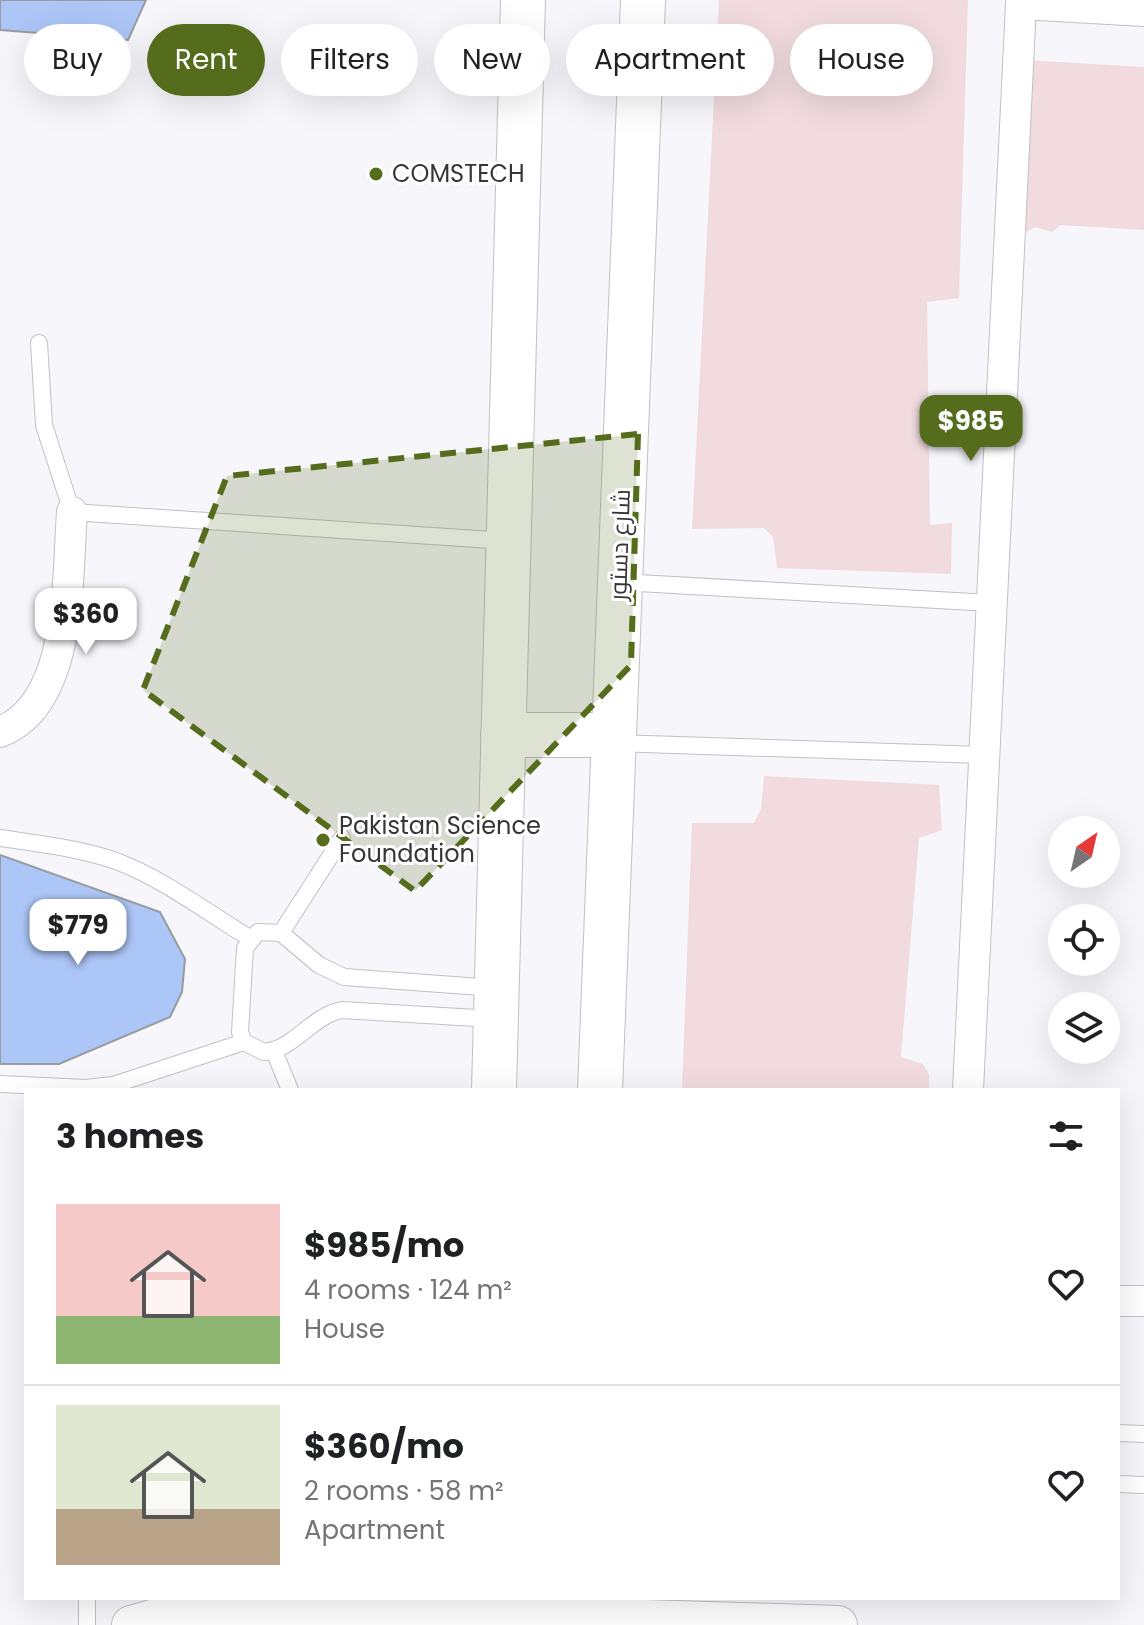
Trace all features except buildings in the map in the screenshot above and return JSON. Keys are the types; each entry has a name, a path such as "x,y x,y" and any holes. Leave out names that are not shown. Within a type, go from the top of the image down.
{"main road":[{"path":"494,1088 523,0"},
{"name":"شارع دستور","path":"600,1088 643,0"},
{"path":"503,735 613,739"}],"street":[{"path":"968,1088 1021,4 1144,11"},
{"path":"0,732 38,703 61,647 72,512"},
{"path":"1120,1301 1144,1301"},
{"path":"131,1625 159,1617 481,1613 582,1613 838,1625"}],"lane":[{"path":"39,343 44,425 72,512 509,541"},
{"path":"618,582 990,603"},
{"path":"613,739 983,755"},
{"path":"0,838 115,861 141,872 251,939"},
{"path":"281,933 342,838"},
{"path":"258,932 281,933 319,965 344,977 496,1004 342,1010 318,1018 274,1051 253,1049 244,1042 240,1032 245,948 258,932"},
{"path":"0,1084 86,1088 113,1085 244,1042"},
{"path":"274,1051 289,1088"},
{"path":"1120,1433 1144,1434"},
{"path":"1120,1484 1144,1485"},
{"path":"87,1600 87,1625"}],"highlighted area":[{"path":"638,434 631,665 415,891 143,690 227,476"}],"shaded area":[{"path":"719,0 968,0 959,298 927,302 930,525 952,523 951,574 777,568 773,537 764,528 692,529 714,96 774,96 774,24 718,24"},
{"path":"1024,60 1144,67 1144,230 1061,225 1052,232 1035,227 1023,234"},
{"path":"764,776 939,785 942,830 919,838 901,1057 923,1064 929,1075 929,1088 682,1088 692,823 754,823 761,809"}],"place":[{"name":"COMSTECH","path":"376,174"},
{"name":"Pakistan Science Foundation","path":"323,840"}]}
